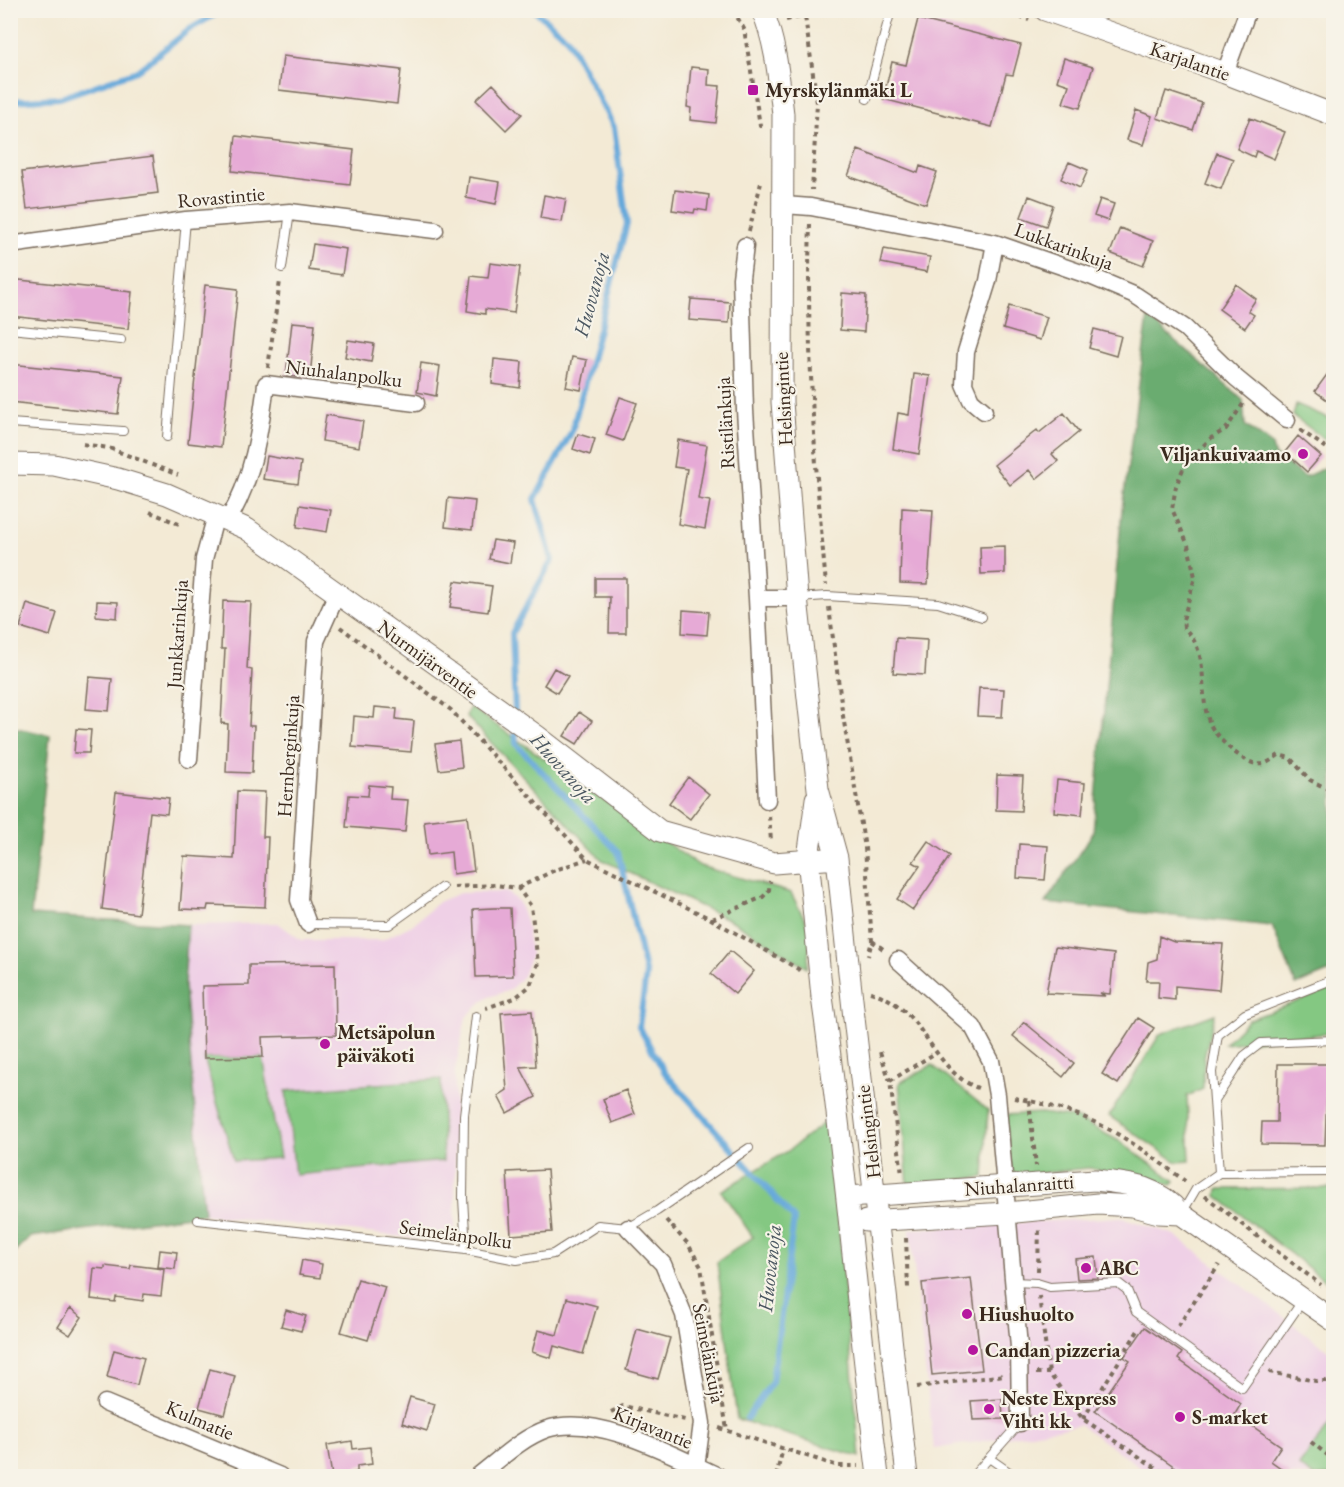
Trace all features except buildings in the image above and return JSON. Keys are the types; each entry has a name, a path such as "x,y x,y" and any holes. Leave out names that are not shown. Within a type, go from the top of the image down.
{"street":[{"name":"Helsingintie","path":"762,10 768,23 783,114 782,402 797,598 818,789 837,858 857,963 854,1018 907,1476"},
{"name":"Karjalantie","path":"1045,10 1225,73 1334,115"},
{"path":"1225,73 1248,10"},
{"name":"Lukkarinkuja","path":"783,205 811,207 995,243 1090,276 1135,295 1185,328 1252,392 1287,420"},
{"name":"Rovastintie","path":"10,245 186,220 291,212 435,230"},
{"path":"984,411 971,400 964,384 966,352 988,281 995,243"},
{"name":"Ristilänkuja","path":"744,246 741,278 745,410 767,800"},
{"name":"Niuhalanpolku","path":"222,518 239,502 249,477 262,419 266,384 416,403"},
{"name":"Nurmijärventie","path":"10,464 54,465 118,479 167,494 247,529 537,736 660,831 774,863 808,858 837,858"},
{"name":"Junkkarinkuja","path":"189,759 204,558 222,518"},
{"name":"Hernberginkuja","path":"308,924 299,900 316,640 337,594"},
{"path":"757,598 797,598"},
{"name":"Helsingintie","path":"818,789 808,858 813,965 822,997 848,1197 856,1301 878,1476"},
{"path":"898,960 973,1027 991,1061 998,1095 1021,1373 1020,1423"},
{"name":"Niuhalanraitti","path":"848,1197 1095,1180 1136,1184 1167,1197 1181,1214 1232,1247 1334,1321"},
{"name":"Niuhalanraitti","path":"850,1220 879,1221 1007,1213 1098,1204 1133,1206 1159,1213 1181,1214"},
{"name":"Seimelänkuja","path":"628,1228 663,1264 684,1315 702,1423 696,1467"},
{"name":"Kulmatie","path":"105,1403 280,1476"},
{"name":"Kirjavantie","path":"478,1476 519,1444 547,1429 577,1424 605,1428 718,1476"}],"lane":[{"path":"867,99 891,10"},
{"path":"282,268 291,212"},
{"path":"167,437 186,220"},
{"path":"10,329 121,340"},
{"path":"10,423 123,431"},
{"path":"797,598 827,596 938,603 982,616"},
{"path":"308,924 389,925 442,887"},
{"path":"1219,1173 1212,1072 1218,1035 1245,1014 1334,979"},
{"path":"466,1250 463,1198 464,1115 476,1016"},
{"path":"1215,1100 1244,1056 1261,1043 1334,1040"},
{"path":"628,1228 657,1211 749,1148"},
{"path":"1181,1214 1196,1189 1219,1173 1334,1172"},
{"name":"Seimelänpolku","path":"198,1220 466,1250 517,1260 553,1254 598,1225 628,1228"},
{"path":"1013,1282 1037,1283 1050,1287 1118,1283 1127,1290 1136,1312 1242,1388 1303,1300"},
{"path":"973,1476 1020,1423"},
{"path":"989,1458 1015,1476"}],"path":[{"path":"733,10 744,30 761,133"},
{"path":"809,10 805,16 817,103 808,287 811,387 827,596 842,710 865,848 872,941 857,963"},
{"path":"744,246 763,177"},
{"path":"266,384 282,268"},
{"path":"1252,392 1226,429 1210,438 1185,464 1176,486 1172,509 1188,545 1195,577 1183,620 1184,628 1192,636 1202,662 1206,708 1211,726 1232,751 1251,764 1263,764 1279,755 1290,758 1310,780 1334,792"},
{"path":"1287,420 1334,453"},
{"path":"77,443 108,448 161,467"},
{"path":"442,887 495,885 518,888 553,871 587,860 813,965"},
{"path":"476,1016 491,1004 515,999 530,986 538,963 531,906 518,888"},
{"path":"861,989 883,995 906,1010 937,1052 958,1076 971,1085 998,1095 1077,1113 1127,1138 1325,1288"},
{"path":"879,1050 890,1081 904,1193"},
{"path":"890,1081 937,1052"},
{"path":"1029,1101 1038,1185"},
{"path":"1040,1210 1037,1283 1049,1373 1083,1419 1162,1475 1168,1476"},
{"path":"907,1219 905,1262 908,1296"},
{"path":"1083,1419 1144,1322 1171,1336 1247,1228"},
{"path":"1255,1369 1316,1381 1334,1381"},
{"path":"917,1387 1021,1373 1049,1373"},
{"path":"916,1376 918,1398"},
{"path":"1311,1442 1334,1460"},
{"path":"776,1476 783,1449"}],"shaded area":[{"name":"Metsäpolun päiväkoti","path":"507,892 519,902 526,921 531,955 523,976 510,990 486,998 466,1017 455,1071 455,1243 204,1214 184,985 188,925 278,923 301,940 382,940 412,925 440,901 460,893"},
{"path":"1121,1217 1175,1235 1333,1354 1333,1419 1300,1466 1313,1476 1154,1476 1080,1425 934,1449 910,1229"}],"green space":[{"path":"1148,317 1243,400 1245,425 1272,445 1274,455 1305,477 1333,464 1333,970 1296,985 1272,926 1045,903 1093,833 1122,509"},
{"path":"1296,404 1333,420 1333,445 1293,416"},
{"path":"470,707 700,866 791,893 811,931 807,968 734,922 602,860 466,716"},
{"path":"11,727 50,735 31,915 188,925 184,985 204,1214 30,1237 11,1256"},
{"path":"1333,988 1333,1033 1224,1044 1248,1020"},
{"path":"1215,1014 1204,1058 1203,1089 1187,1096 1190,1161 1177,1162 1109,1116 1160,1034"},
{"path":"263,1057 280,1158 234,1161 204,1058"},
{"path":"932,1065 988,1110 984,1177 908,1185 899,1083"},
{"path":"441,1079 443,1161 295,1175 286,1091"},
{"path":"1041,1113 1076,1118 1119,1141 1175,1181 1172,1185 1089,1168 1012,1176 1005,1115"},
{"path":"829,1119 860,1457 737,1419 717,1262 753,1237 721,1191 788,1151"},
{"path":"1333,1188 1333,1287 1217,1196 1218,1189"},
{"path":"1333,1419 1333,1476 1313,1476 1299,1466"}],"waterway":[{"name":"Huovanoja","path":"10,101 60,98 137,71 190,29 223,10"},
{"name":"Huovanoja","path":"515,714 512,633 552,560 535,499 572,431 627,224 614,127 567,38 534,10"},
{"name":"Huovanoja","path":"515,727 516,744 618,852 646,975 639,1027 665,1073 794,1219 772,1382 747,1418"}],"place":[{"name":"Myrskylänmäki L","path":"753,90"},
{"name":"Viljankuivaamo","path":"1303,454"},
{"name":"Metsäpolun päiväkoti","path":"325,1044"},
{"name":"ABC","path":"1086,1268"},
{"name":"Hiushuolto","path":"967,1314"},
{"name":"Candan pizzeria","path":"973,1350"},
{"name":"Neste Express Vihti kk","path":"989,1409"},
{"name":"S-market","path":"1180,1417"}]}
